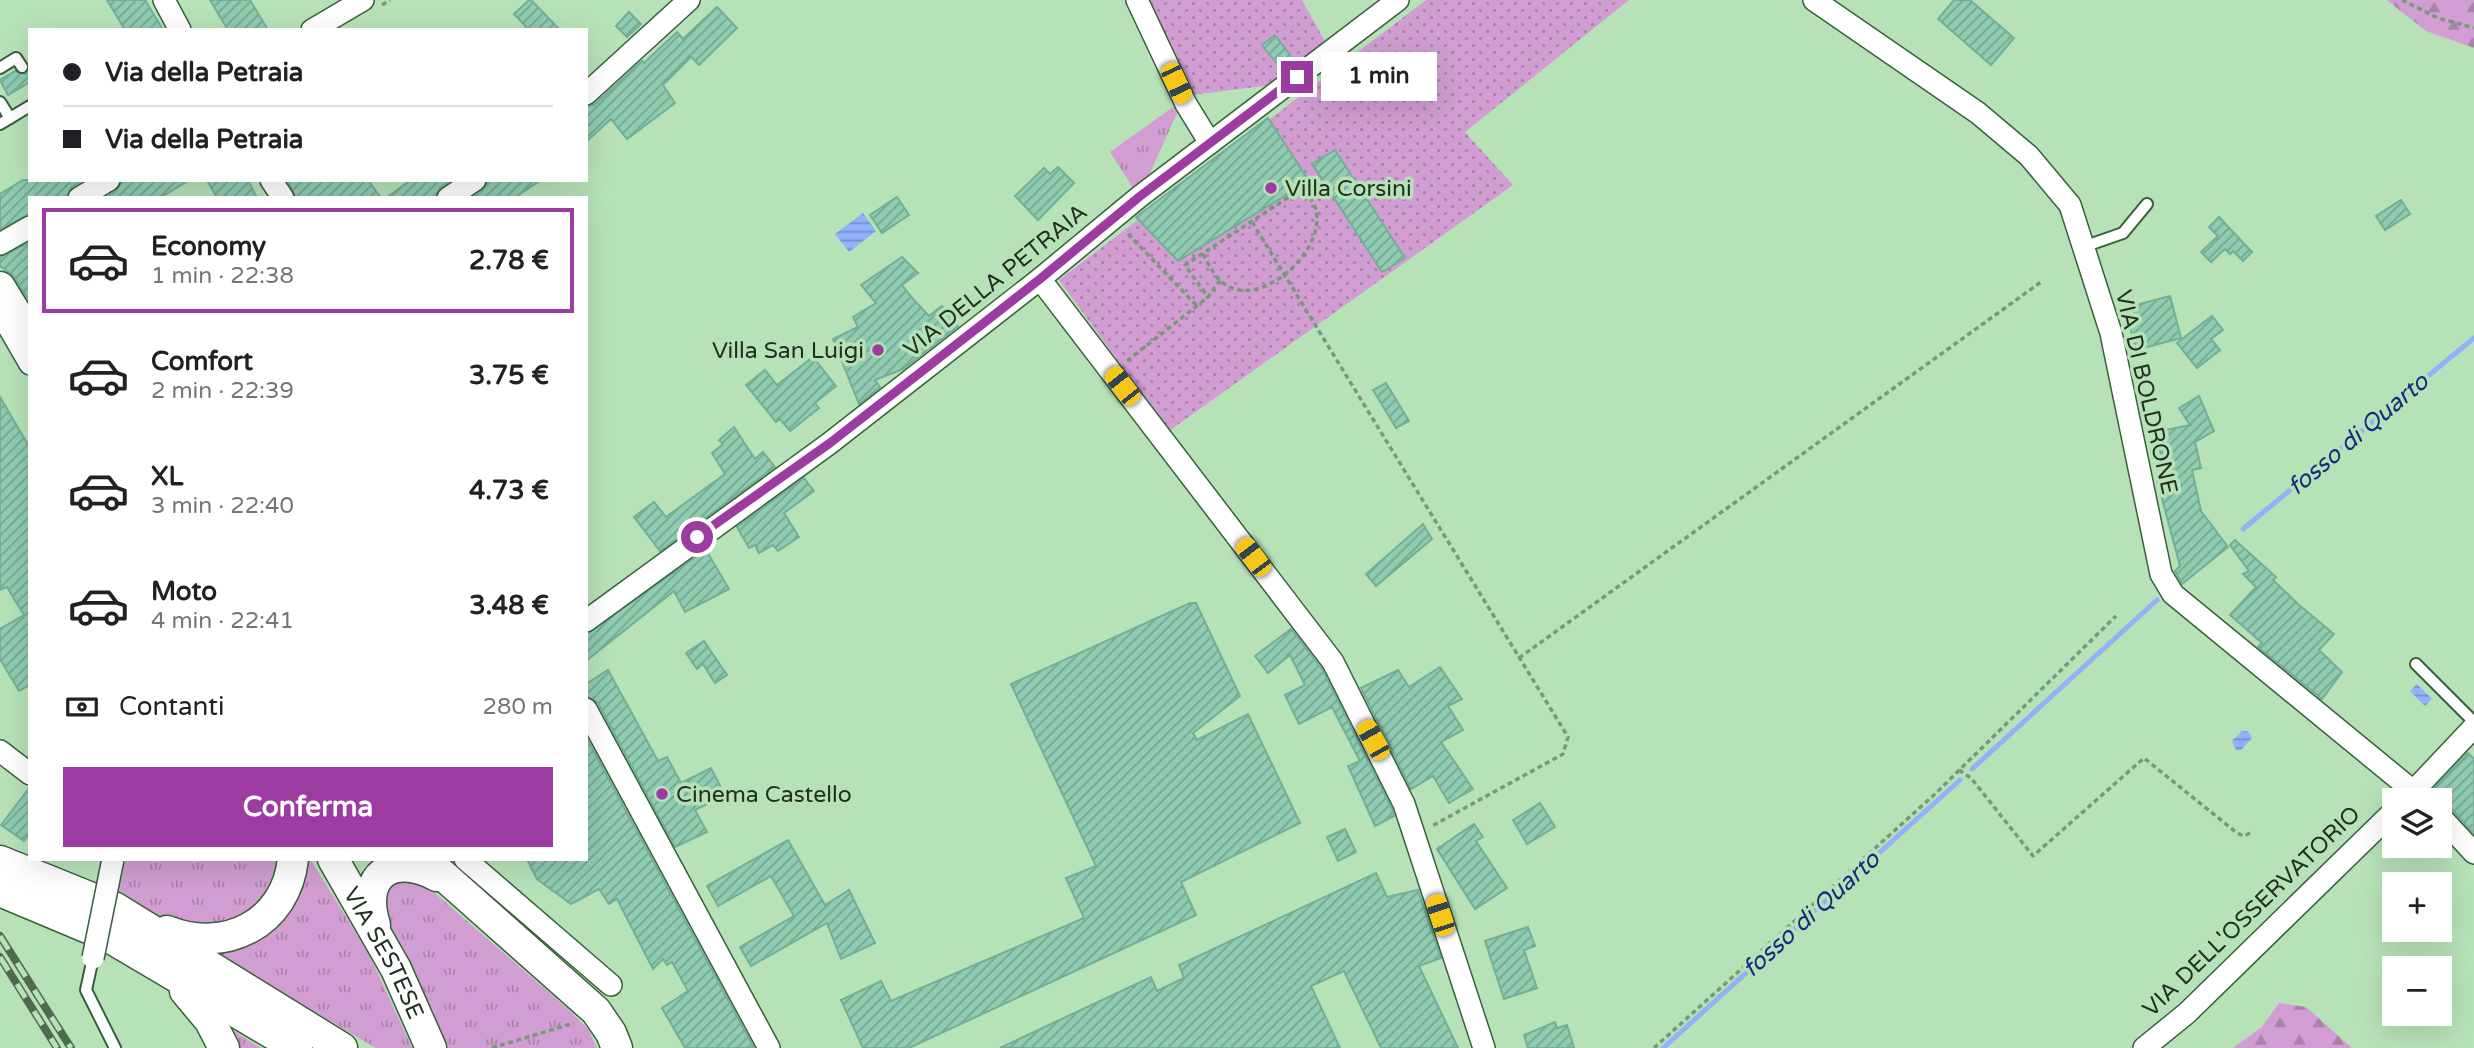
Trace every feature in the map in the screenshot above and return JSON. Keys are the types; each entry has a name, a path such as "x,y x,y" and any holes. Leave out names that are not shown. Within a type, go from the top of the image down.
{"main road":[{"path":"0,287 28,333"},
{"path":"0,861 104,924 342,1048"},
{"path":"0,891 104,924 195,940 229,938 246,931 271,912 285,890 292,861"},
{"name":"VIA SESTESE","path":"334,861 410,997 431,1048"},
{"path":"427,861 459,872 596,1011 611,1033 617,1048"},
{"path":"383,946 370,900 374,883 384,873 397,866 409,865 459,872"},
{"path":"104,924 165,970 297,1048"},
{"path":"165,970 197,1004 224,1048"}],"street":[{"path":"164,0 179,28"},
{"path":"315,28 363,0"},
{"path":"588,92 689,0"},
{"path":"1137,0 1186,104 1210,143"},
{"name":"VIA DELLA PETRAIA","path":"588,620 830,443 1040,279 1139,197 1398,0"},
{"name":"VIA DI BOLDRONE","path":"1814,0 1978,113 2029,156 2070,205 2111,333 2161,574 2174,594 2405,788"},
{"path":"82,196 106,182"},
{"path":"451,196 472,182"},
{"path":"0,244 28,228"},
{"path":"1040,279 1318,639 1393,776 1415,835 1484,1048"},
{"path":"0,313 28,361"},
{"path":"588,713 769,1048"},
{"path":"2422,788 2474,725"},
{"path":"0,751 28,772"},
{"name":"VIA DELL'OSSERVATORIO","path":"2144,1048 2187,1013 2382,823"},
{"path":"2452,829 2474,853"},
{"path":"104,924 113,861"},
{"path":"459,872 611,985"}],"lane":[{"path":"0,68 16,58 22,67"},
{"path":"0,102 5,121 28,107"},
{"path":"2083,247 2123,233 2147,204"},
{"path":"2416,664 2474,725"},
{"path":"104,924 86,990 115,1048"}],"path":[{"path":"2402,0 2438,18 2474,28"},
{"path":"1208,298 1185,265 1315,180"},
{"path":"1203,254 1220,280 1240,290 1262,289 1285,274 1308,251 1317,222 1315,206 1303,188"},
{"path":"1252,222 1568,737 1563,754 1415,835"},
{"path":"1128,234 1197,306"},
{"path":"1126,362 1208,298 1220,280"},
{"path":"1520,658 2041,282"},
{"path":"1654,1048 1959,771 2116,616"},
{"path":"1959,771 1971,778 2033,856 2038,855 2144,758 2237,833 2244,836 2250,833"},
{"path":"492,1048 580,1021"}],"green space":[{"path":"1149,0 1302,0 1327,45 1280,84 1191,95"},
{"path":"1426,0 1629,0 1465,132 1513,185 1169,431 1059,280"},
{"path":"2387,0 2474,0 2474,48 2426,31"},
{"path":"1176,105 1179,109 1139,197 1110,152"},
{"path":"125,861 277,861 272,878 253,907 241,917 210,926 164,919 119,890"},
{"path":"304,861 311,861 369,954 412,1048 376,1048 212,951 250,944 265,936 288,912 301,878"},
{"path":"414,875 568,1009 588,1029 597,1048 445,1048 433,1011 382,911 386,885"},
{"path":"2279,1003 2306,1007 2352,1048 2233,1048 2262,1027"},
{"path":"224,1025 261,1048 234,1048"}],"water":[{"path":"863,213 876,231 849,252 835,234"},
{"path":"2417,684 2432,699 2425,706 2410,691"},
{"path":"2242,731 2248,731 2252,738 2241,750 2236,750 2232,741"}],"building":[{"path":"107,0 145,0 162,28 124,28"},
{"path":"210,0 250,0 267,28 227,28"},
{"path":"531,0 558,28 527,28 514,14"},
{"path":"1954,0 1970,0 2014,38 1991,65 1938,19"},
{"path":"717,7 737,28 699,65 691,57 663,85 675,103 627,139 611,119 588,140 588,106 595,104 677,32 683,39"},
{"path":"629,12 641,24 627,37 616,26"},
{"path":"1275,35 1293,59 1281,69 1262,45"},
{"path":"28,70 28,83 8,95 0,80 15,71 26,74"},
{"name":"Villa Corsini","path":"1268,118 1309,181 1178,261 1136,217"},
{"path":"1335,150 1405,258 1382,272 1312,164"},
{"path":"1058,167 1074,183 1038,220 1015,196 1044,168 1050,174"},
{"path":"23,180 80,182 72,187 67,196 28,196 28,215 0,229 0,194"},
{"path":"121,182 186,182 163,196 108,196 116,191"},
{"path":"208,182 249,182 256,196 216,196"},
{"path":"288,182 369,182 380,196 295,196"},
{"path":"408,182 448,182 440,188 436,196 389,196"},
{"path":"487,182 538,182 517,196 475,196 483,190"},
{"path":"897,197 909,215 882,233 870,215"},
{"path":"2401,200 2410,214 2385,230 2376,216"},
{"path":"2219,217 2252,252 2243,261 2233,251 2230,254 2225,249 2211,262 2201,252 2218,236 2209,227"},
{"path":"28,243 28,299 14,277 0,266 0,257"},
{"name":"Villa San Luigi","path":"902,257 918,273 902,285 914,300 929,316 942,306 958,326 903,369 875,380 880,387 859,404 833,339 858,327 853,317 876,303 861,285"},
{"path":"2170,296 2181,338 2136,350 2125,308"},
{"path":"2212,316 2223,330 2211,339 2220,350 2197,368 2177,343"},
{"path":"813,357 836,386 815,403 819,408 790,431 780,419 776,422 746,385 765,370 777,385"},
{"path":"1386,383 1409,421 1396,428 1373,390"},
{"path":"2199,396 2214,431 2195,442 2201,468 2192,470 2201,511 2228,547 2182,584 2175,571 2180,566 2157,480 2166,478 2156,432 2190,425 2179,408"},
{"path":"0,397 28,445 28,686 19,691 0,659 0,629 24,615 7,587 0,590"},
{"path":"734,427 755,459 763,452 775,467 660,551 634,517 654,502 666,517 725,474 712,453 723,444 719,440"},
{"path":"804,478 814,491 784,513 799,537 778,551 773,545 759,553 755,545 749,548 737,527"},
{"path":"1423,524 1432,539 1376,586 1366,574"},
{"path":"2235,540 2276,577 2273,580 2298,604 2334,634 2319,650 2342,672 2322,699 2258,647 2262,643 2230,615 2256,587 2243,574 2249,571 2230,545"},
{"path":"706,550 729,589 685,612 674,591 588,659 588,633"},
{"path":"1190,603 1196,603 1240,696 1193,733 1197,740 1248,714 1300,823 1181,882 1196,915 909,1048 863,1048 841,1000 881,981 891,1001 1084,918 1066,878 1096,866 1011,684"},
{"path":"1291,629 1322,669 1392,809 1394,816 1375,826 1348,766 1360,761 1332,707 1299,724 1285,695 1305,685 1290,655 1268,673 1255,656"},
{"path":"704,641 727,675 715,683 703,664 697,669 686,653"},
{"path":"1440,667 1462,699 1448,706 1463,730 1441,742 1473,789 1449,803 1433,776 1411,789 1361,688 1398,670 1409,687"},
{"path":"608,670 658,761 667,757 681,783 711,768 725,795 695,810 707,832 675,847 598,703 588,697 588,683"},
{"path":"588,741 754,1048 685,1048 662,1008 688,991 672,962 667,965 663,959 653,969 617,899 609,904 599,889 571,904 537,879 528,861 588,861"},
{"path":"2468,753 2474,759 2474,834 2452,809 2452,788 2434,788"},
{"path":"28,790 28,836 24,841 1,825"},
{"path":"1540,803 1555,827 1527,844 1513,820"},
{"path":"1474,824 1483,837 1476,841 1507,888 1475,909 1437,849"},
{"path":"1345,829 1356,852 1338,861 1327,837"},
{"path":"788,840 825,905 849,890 875,943 841,959 827,923 751,966 740,947 794,916 771,876 718,906 707,886"},
{"path":"1376,873 1387,897 1418,890 1441,958 1419,966 1458,1048 1381,1048 1344,971 1311,986 1340,1048 1000,1048 1151,977 1157,991 1184,978 1179,965"},
{"path":"1528,927 1535,946 1524,950 1537,988 1504,999 1485,941"},
{"path":"1555,1022 1557,1028 1567,1025 1574,1048 1528,1048 1524,1035"}],"waterway":[{"name":"fosso di Quarto","path":"2243,529 2474,338"},
{"name":"fosso di Quarto","path":"1972,769 2157,600"},
{"name":"fosso di Quarto","path":"1663,1048 1960,780"}],"railway":[{"path":"0,936 71,1048"},
{"path":"0,957 57,1048"}],"place":[{"name":"Villa Corsini","path":"1271,188"},
{"name":"Villa San Luigi","path":"878,350"},
{"name":"Cinema Castello","path":"662,794"}],"route":[{"path":"697,537 830,443 1040,279 1139,197 1297,77"}]}
